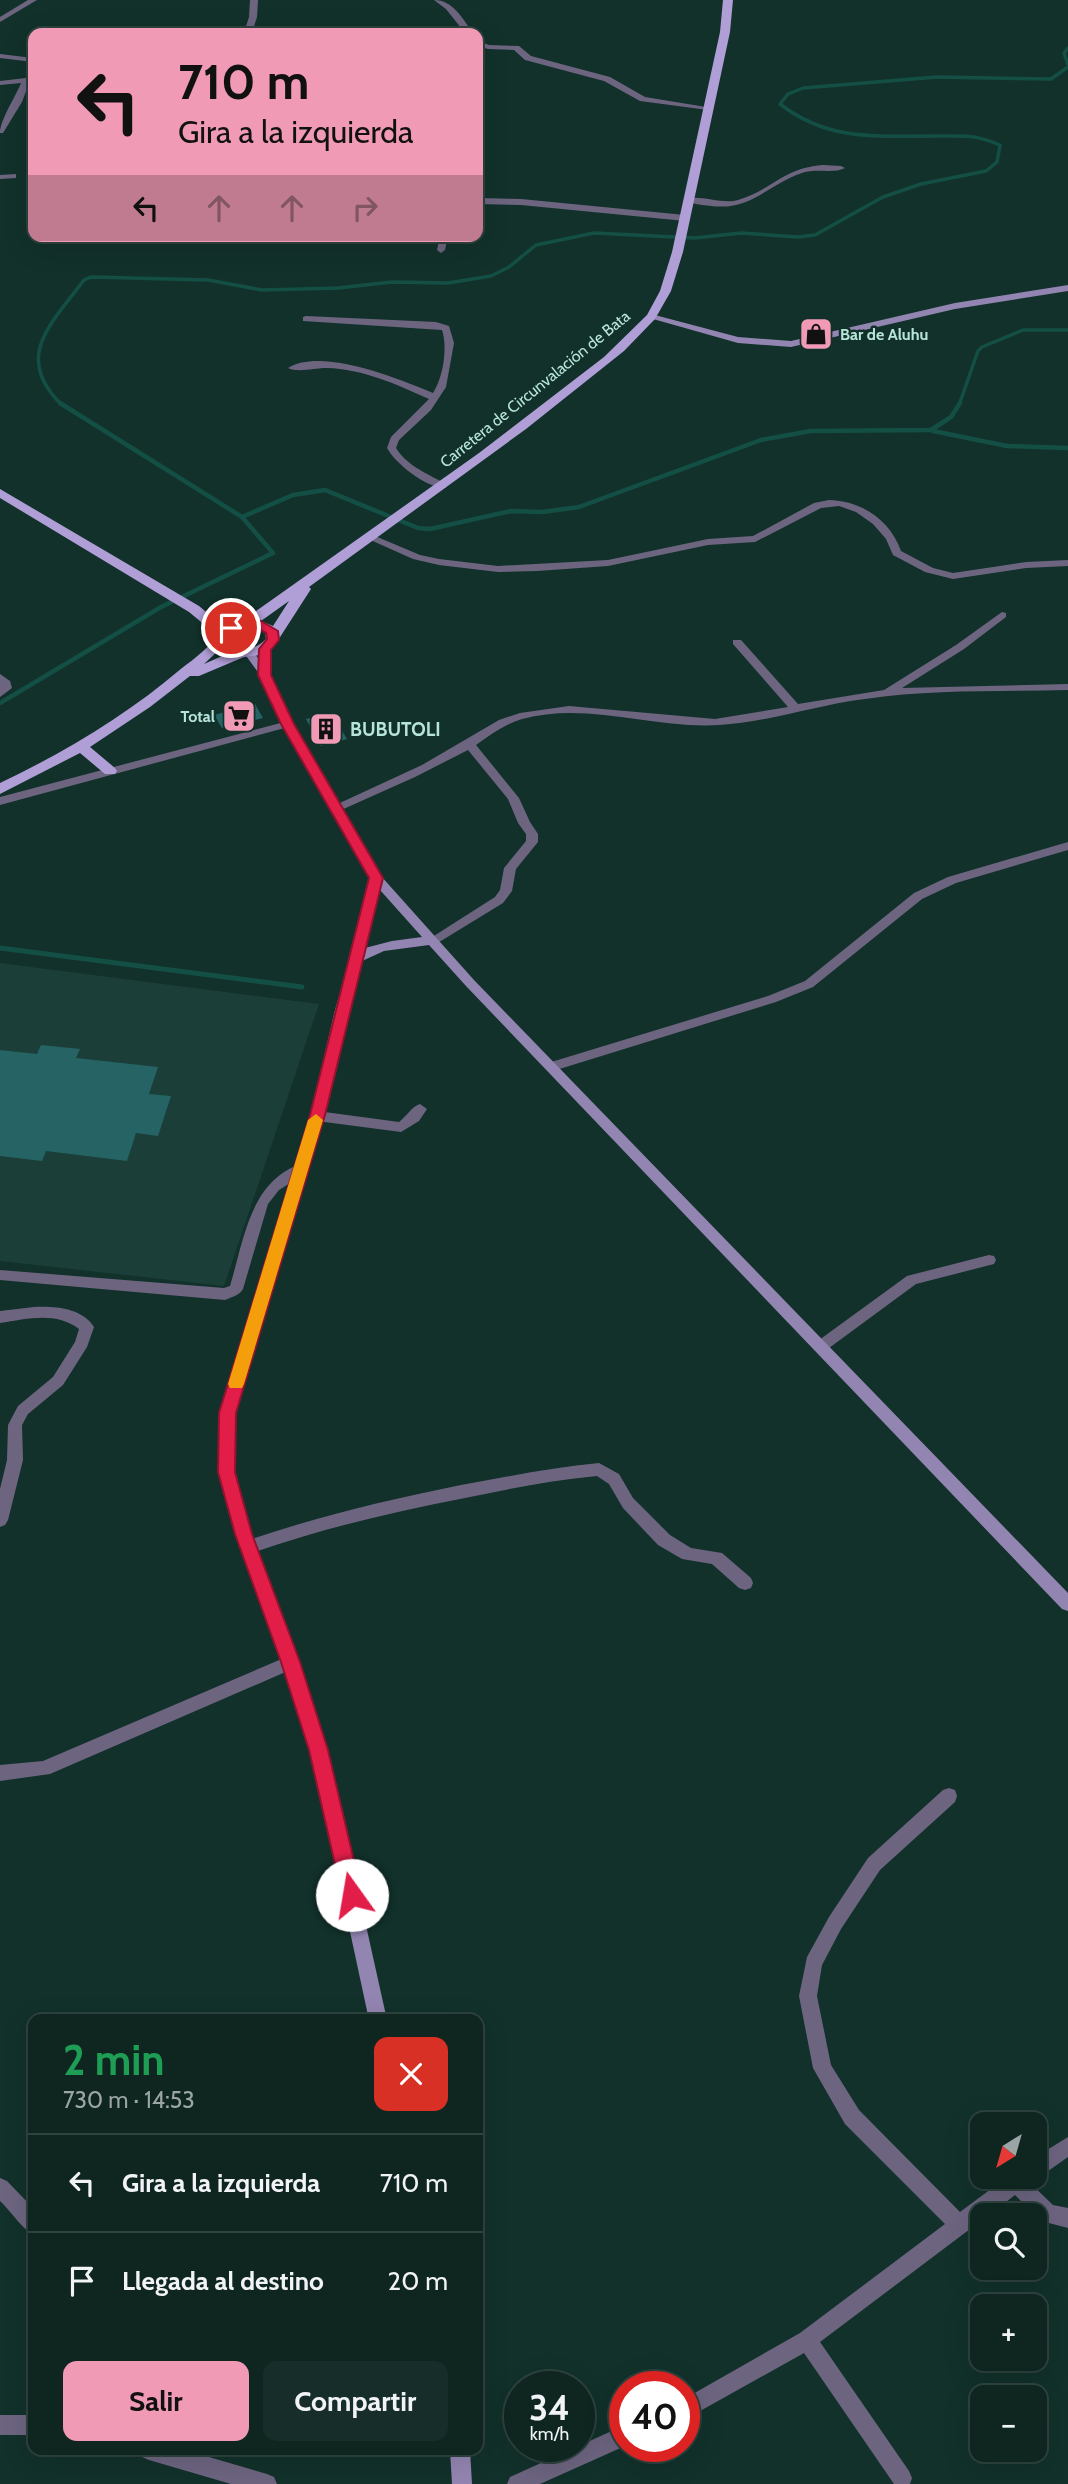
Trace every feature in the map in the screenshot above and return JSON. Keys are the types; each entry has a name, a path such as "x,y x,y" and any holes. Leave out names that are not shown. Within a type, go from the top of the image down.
{"main road":[{"name":"Carretera de Circunvalación de Bata","path":"246,623 387,528 443,486 592,370 652,317 674,267 724,32 728,0"},
{"path":"0,493 190,607 223,637 228,648 245,653"},
{"name":"Carretera de Circunvalación de Bata","path":"273,635 310,580"},
{"path":"184,677 245,653 265,649 270,645 273,635 263,625 246,623 190,607"},
{"path":"0,789 80,747 184,677 231,628 246,623"},
{"path":"80,747 110,771"}],"street":[{"path":"0,20 33,0"},
{"path":"250,28 254,0"},
{"path":"438,0 449,7 465,28"},
{"path":"483,45 516,48 528,58 607,79 643,99 708,108"},
{"path":"0,56 28,59"},
{"path":"0,83 28,80"},
{"path":"0,131 28,84"},
{"path":"689,200 730,204 743,202 779,178 798,170 810,167 841,169"},
{"path":"0,177 13,176"},
{"path":"483,201 521,202 685,218"},
{"path":"441,250 443,242"},
{"path":"652,317 735,340 765,345 791,344 955,306 1068,288"},
{"path":"306,319 436,325 446,328 450,335 442,386 435,398 400,430 391,442 391,450 401,463 443,486"},
{"path":"293,368 327,364 351,367 401,383 435,398"},
{"path":"371,538 417,557 439,562 498,569 584,565 608,563 719,540 754,538 828,502 857,509 877,520 894,542 897,553 936,574 976,577 1015,566 1068,563"},
{"path":"887,693 960,647 1002,615"},
{"path":"737,642 796,709"},
{"path":"265,649 265,675"},
{"path":"245,653 265,675 288,724 376,878 432,941 1068,1604"},
{"path":"0,677 6,688 0,694"},
{"path":"335,808 410,775 469,744 496,726 517,717 551,709 619,712 667,720 714,722 757,718 840,699 887,693 1068,687"},
{"path":"0,801 288,724"},
{"path":"355,959 368,950 386,945 432,941 503,896 510,868 532,842 532,834 523,823 513,797 469,744"},
{"path":"552,1066 772,999 809,984 918,896 952,880 1068,846"},
{"path":"376,878 317,1115 227,1413 227,1472 249,1547 291,1662 319,1750 377,2014"},
{"path":"317,1115 401,1127 414,1118 420,1109"},
{"path":"0,1275 225,1294 236,1289 262,1203 274,1186 301,1170"},
{"path":"820,1347 912,1280 989,1260"},
{"path":"0,1317 57,1311 77,1317 87,1327 82,1343 58,1381 23,1409 15,1425 15,1460 0,1520"},
{"path":"249,1547 308,1525 360,1511 492,1485 599,1469 614,1479 628,1503 664,1540 688,1554 716,1558 745,1583"},
{"path":"0,1773 44,1769 291,1662"},
{"path":"949,1796 874,1864 835,1923 813,1963 807,1996 822,2068 852,2117 959,2225"},
{"path":"1047,2160 1068,2146"},
{"path":"0,2188 28,2217"},
{"path":"700,2401 807,2340 1007,2189"},
{"path":"1028,2189 1048,2214 1068,2218"},
{"path":"807,2340 902,2478"},
{"path":"0,2425 28,2425"},
{"path":"517,2484 609,2442"},
{"path":"166,2455 267,2484"},
{"path":"460,2455 462,2484"}],"shaded area":[{"path":"0,963 319,1004 224,1286 0,1261"}],"building":[{"name":"Total","path":"255,704 263,718 222,728 214,715"},
{"name":"BUBUTOLI","path":"331,713 347,739 320,746 306,719"},
{"path":"41,1045 80,1049 76,1058 158,1067 149,1094 171,1096 158,1136 136,1133 127,1161 46,1151 42,1161 0,1156 0,1050 37,1054"}],"waterway":[{"path":"1068,48 1064,53 1068,65"},
{"path":"61,403 47,388 40,371 42,341 60,311 84,280 91,277 208,280 262,290 338,288 392,282 448,283 491,276 509,267 536,245 594,233 695,238 741,233 798,237 815,235 883,197 921,184 986,171 997,162 1000,145 969,136 874,136 836,131 798,116 780,104 788,94 803,88 937,77 1051,79 1068,67"},
{"path":"959,404 978,351 982,347 1023,330 1068,330"},
{"path":"61,403 242,517"},
{"path":"242,517 293,495 325,490 418,528 430,529 511,511 542,512 579,507 761,440 811,431 931,430 951,417 959,404"},
{"path":"933,431 1007,446 1068,448"},
{"path":"0,703 161,607 273,553 242,517"},
{"path":"0,948 302,987"}],"slow traffic":[{"path":"236,1384 316,1120"}],"place":[{"name":"Bar de Aluhu","path":"816,334"},
{"name":"Total","path":"239,716"},
{"name":"BUBUTOLI","path":"326,729"}],"route":[{"path":"231,628 256,624 271,631 273,640 265,649 265,675 288,724 376,878 317,1115 227,1413 226,1431 227,1472 244,1534 291,1662 319,1750 352,1895"}]}
